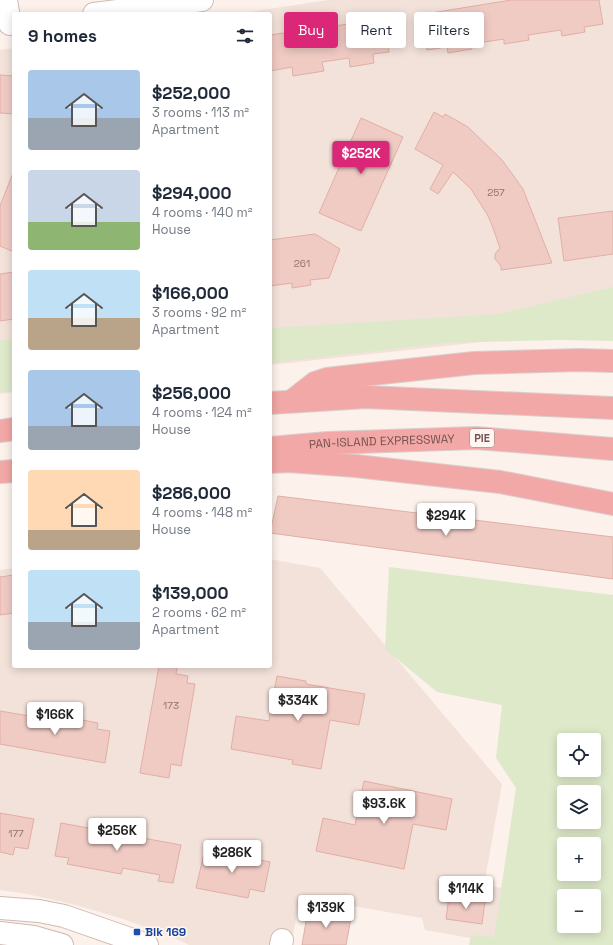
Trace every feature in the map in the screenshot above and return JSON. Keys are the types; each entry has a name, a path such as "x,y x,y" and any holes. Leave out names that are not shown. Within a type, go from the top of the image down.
{"highway":[{"path":"292,401 315,383 344,376 474,363 579,360 613,361"},
{"path":"272,403 366,396 613,408"},
{"path":"0,431 12,430"},
{"name":"PAN-ISLAND EXPRESSWAY","path":"272,448 328,443 476,438 613,449"},
{"path":"272,462 289,461 356,466 500,482 613,504"},
{"path":"0,472 12,471"}],"street":[{"path":"6,0 8,24"},
{"path":"109,12 202,0"},
{"path":"0,908 39,911 64,916 147,945"},
{"path":"34,937 39,911"},
{"path":"0,933 34,937 62,945"}],"shaded area":[{"path":"328,0 613,0 613,328 272,365 272,12 249,12"},
{"path":"12,48 12,392 0,394 0,50"},
{"path":"272,559 320,568 502,784 484,885 514,890 504,944 425,930 422,918 300,897 291,945 189,945 170,936 123,919 76,905 27,894 0,890 0,570 12,568 12,668 272,668"}],"green space":[{"path":"613,287 613,341 560,340 445,343 272,363 272,328 499,314"},
{"path":"12,338 12,391 0,392 0,341"},
{"path":"389,567 613,595 613,945 469,945 471,935 494,937 516,788 496,758 502,705 437,692 385,649"}],"building":[{"path":"511,0 599,0 603,24 584,27 585,32 562,36 561,30 528,35 529,40 504,44 504,39 484,42 484,12 437,12"},
{"path":"346,24 346,48 388,48 389,52 373,54 374,63 350,67 349,58 322,62 324,71 293,76 292,67 272,71 272,35 284,33 284,48 338,48 338,25"},
{"path":"427,48 440,48 427,50"},
{"path":"447,48 472,49 448,53"},
{"path":"0,75 12,76 12,114 0,113"},
{"path":"434,112 443,117 445,114 468,127 502,160 523,189 552,263 501,270 501,266 495,259 495,254 500,248 492,225 487,214 471,189 453,172 438,194 430,189 443,165 415,149"},
{"path":"361,118 403,137 361,231 319,213"},
{"path":"12,176 12,251 0,246 0,206"},
{"path":"613,211 613,254 564,261 558,218"},
{"path":"315,234 340,249 329,278 310,280 311,285 292,288 292,283 272,286 272,240"},
{"path":"12,272 12,319 0,321 0,274"},
{"path":"278,496 613,537 613,579 272,533 272,524"},
{"path":"12,575 12,613 0,615 0,577"},
{"path":"159,668 177,668 176,674 188,676 187,683 195,684 181,766 171,764 169,778 140,773"},
{"path":"277,676 306,681 306,684 365,694 359,725 330,720 321,769 292,764 293,760 231,749 236,716 269,721"},
{"path":"0,711 47,719 47,713 98,723 97,729 110,731 105,763 0,744"},
{"path":"364,781 452,799 446,830 413,824 404,869 316,851 323,818 355,825"},
{"path":"0,813 34,819 28,849 15,847 13,855 0,852"},
{"path":"61,823 181,845 173,883 158,881 160,875 123,868 121,874 67,864 69,858 55,856"},
{"path":"205,849 270,862 264,892 250,889 248,898 196,888"},
{"path":"449,896 485,901 482,924 446,919"},
{"path":"308,910 351,918 346,945 302,945"}],"place":[{"name":"Blk 169","path":"137,932"}]}
